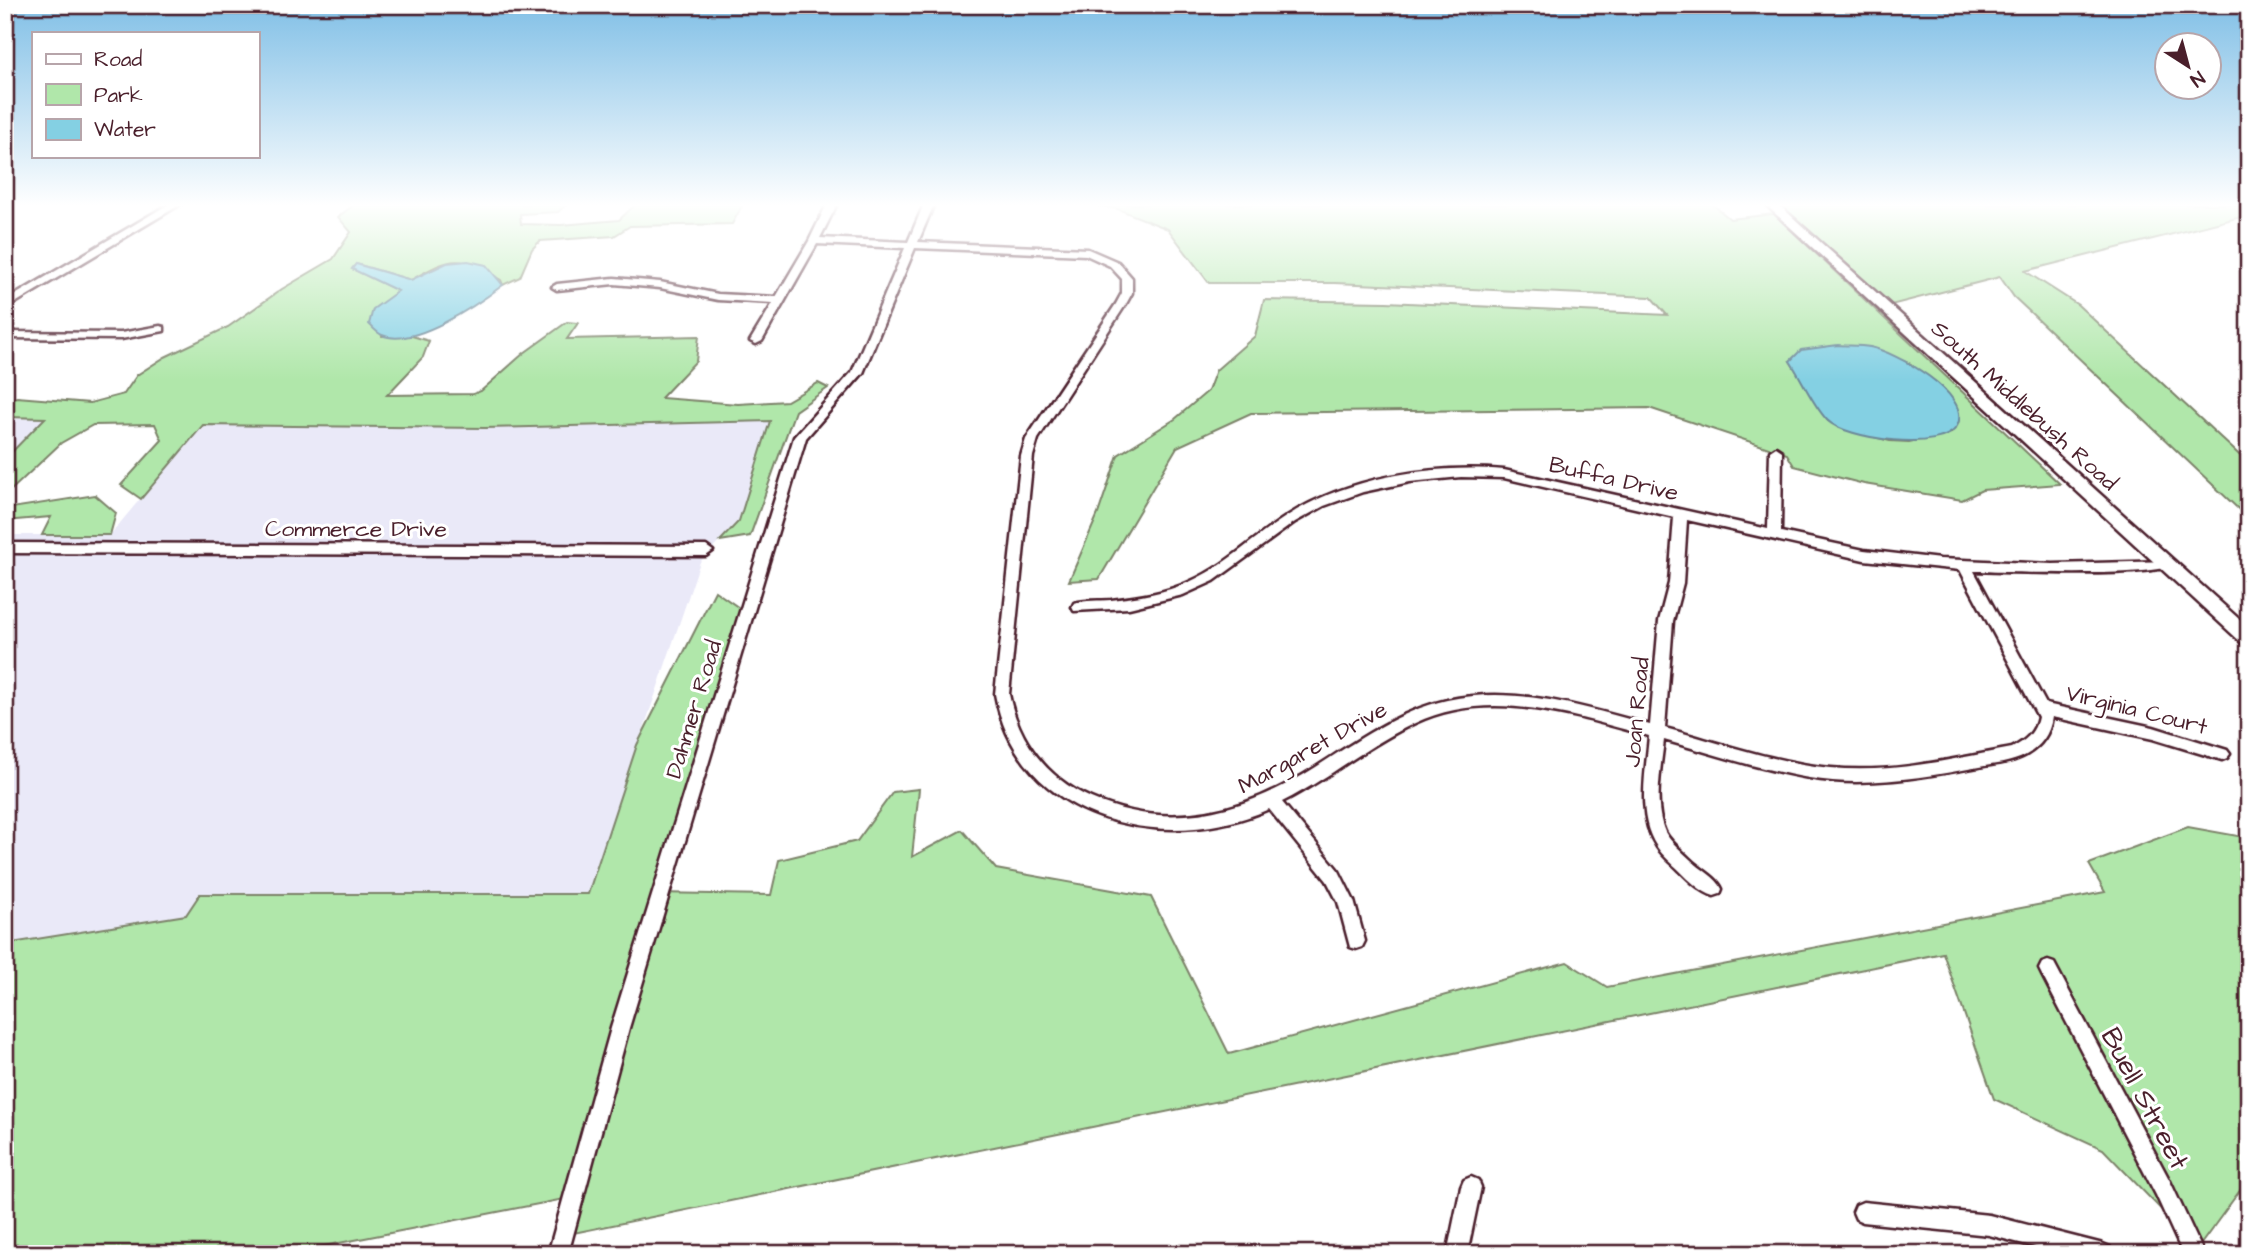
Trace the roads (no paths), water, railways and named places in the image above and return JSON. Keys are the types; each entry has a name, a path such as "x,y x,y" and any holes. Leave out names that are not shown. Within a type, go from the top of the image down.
{"street":[{"path":"5,306 78,263"},
{"path":"756,341 802,263"},
{"name":"Dahmer Road","path":"558,1254 620,1028 800,437 857,373 906,263"},
{"name":"Margaret Drive","path":"1111,263 1126,278 1127,293 1032,439 1027,456 1002,694 1009,724 1027,755 1065,792 1103,812 1172,824 1196,823 1225,817 1271,800 1396,726 1427,711 1474,700 1518,699 1560,707 1808,772 1834,776 1905,774 2015,754 2030,747 2045,727 2041,709"},
{"name":"South Middlebush Road","path":"1836,263 2249,639"},
{"path":"557,287 614,281 660,285 718,297 780,300"},
{"path":"5,335 106,336 160,328"},
{"path":"1774,533 1776,451"},
{"name":"Buffa Drive","path":"1079,607 1133,602 1184,589 1208,578 1320,503 1362,489 1468,472 1504,474 1864,555 1965,567 2086,570 2167,564"},
{"name":"Joan Road","path":"1681,514 1676,583 1666,621 1652,788 1653,817 1657,832 1679,859 1714,889"},
{"name":"Commerce Drive","path":"5,548 706,551"},
{"path":"1965,567 2041,709"},
{"name":"Virginia Court","path":"2041,709 2153,733 2222,754"},
{"path":"1271,800 1333,876 1346,901 1356,941"},
{"name":"Buell Street","path":"2048,969 2163,1188 2194,1254"},
{"path":"1457,1254 1471,1187"},
{"path":"1863,1212 1989,1225 2103,1254"}],"water":[{"path":"447,263 486,265 503,285 462,313 410,336 395,338 382,335 369,324 373,309 398,291 352,269 356,264 411,280"},
{"path":"1838,345 1866,346 1881,350 1912,365 1943,388 1954,401 1959,414 1957,426 1948,434 1914,441 1872,437 1837,427 1827,420 1817,407 1790,361 1801,350"}]}
